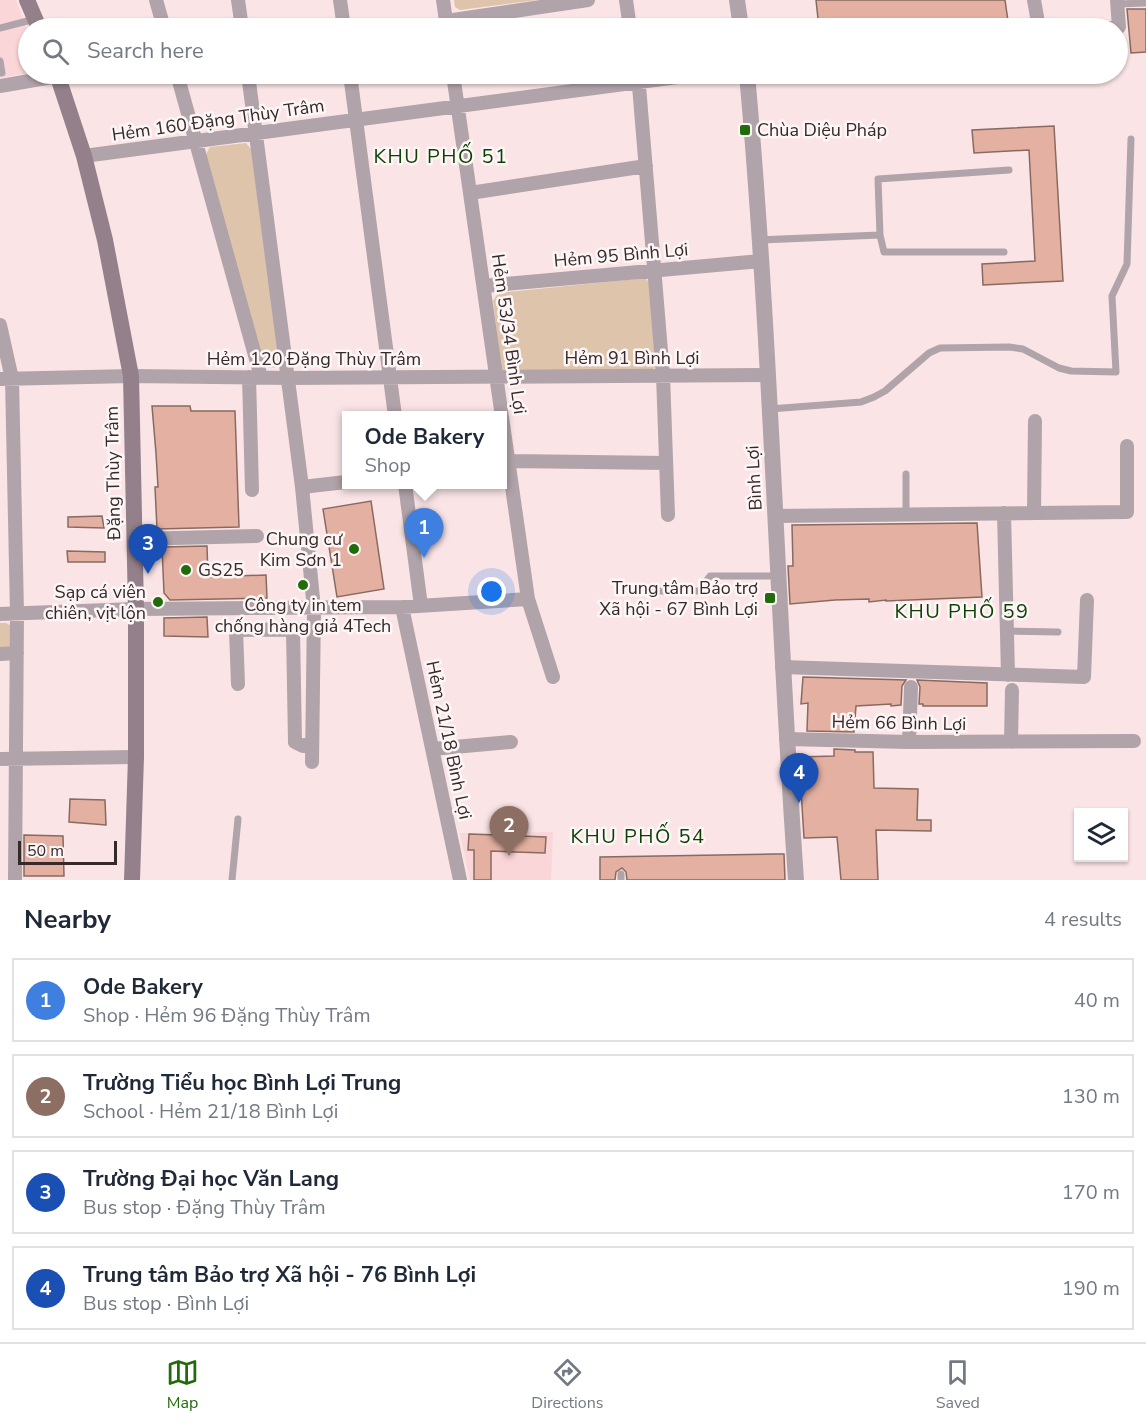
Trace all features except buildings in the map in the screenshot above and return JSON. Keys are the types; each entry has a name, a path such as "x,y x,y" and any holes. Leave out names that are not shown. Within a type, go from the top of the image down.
{"main road":[{"path":"27,0 34,18"},
{"name":"Đặng Thùy Trâm","path":"60,84 84,156 105,240 131,376 136,609 136,757 132,880"}],"street":[{"path":"156,0 161,18"},
{"path":"238,0 241,18"},
{"path":"340,0 343,18"},
{"path":"443,0 445,18"},
{"path":"486,18 588,0"},
{"path":"626,0 629,18"},
{"path":"737,0 740,18"},
{"path":"1034,0 1037,18"},
{"path":"1115,18 1117,2"},
{"path":"0,86 18,83"},
{"path":"180,84 255,377 252,490"},
{"path":"249,84 289,378 314,609 312,762"},
{"path":"351,84 395,411"},
{"name":"Hẻm 53/34 Bình Lợi","path":"455,84 502,411"},
{"name":"Hẻm 160 Đặng Thùy Trâm","path":"84,156 458,106 600,84"},
{"path":"639,84 663,375 668,515"},
{"name":"Bình Lợi","path":"748,84 768,375 782,667 796,880"},
{"path":"470,193 646,166"},
{"name":"Hẻm 95 Bình Lợi","path":"484,286 761,261"},
{"path":"0,325 15,514 17,613 15,880"},
{"name":"Hẻm 91 Bình Lợi","path":"497,376 768,375"},
{"name":"Hẻm 120 Đặng Thùy Trâm","path":"6,379 131,376 289,378 497,376"},
{"path":"1034,513 1035,421"},
{"name":"Hẻm 53/34 Bình Lợi","path":"507,441 528,599 553,677"},
{"path":"775,516 1127,512 1127,446"},
{"path":"510,461 666,463"},
{"path":"0,481 14,481"},
{"path":"302,487 342,482"},
{"path":"406,489 421,606"},
{"path":"1004,513 1008,675"},
{"path":"0,515 15,514"},
{"path":"134,539 257,536"},
{"path":"0,614 136,609 402,607 528,599"},
{"path":"782,667 1084,677 1087,600"},
{"name":"Hẻm 21/18 Bình Lợi","path":"402,607 460,880"},
{"path":"238,684 236,630 314,629"},
{"path":"293,630 295,742 303,746 312,744"},
{"path":"0,654 17,653"},
{"path":"909,742 911,687"},
{"path":"1011,742 1012,690"},
{"name":"Hẻm 66 Bình Lợi","path":"786,739 909,742 1134,741"},
{"path":"432,749 511,742"},
{"path":"0,759 136,757"},
{"path":"0,861 15,862"}],"lane":[{"path":"1117,2 1146,3"},
{"path":"0,28 18,26"},
{"path":"0,61 2,73 0,73"},
{"path":"770,409 861,402 885,391 929,353 940,348 1009,347 1023,349 1059,368 1071,371 1116,372 1112,296 1126,264 1131,139"},
{"path":"1004,252 884,252 880,235 878,179 1009,171"},
{"path":"759,240 880,235"},
{"path":"906,474 906,514"},
{"path":"641,591 703,591 707,588 707,580 710,576 778,576"},
{"path":"1007,632 1058,632"},
{"path":"232,880 238,819"}],"shaded area":[{"path":"0,0 16,0 23,18 18,18 18,75 0,78"},
{"path":"454,0 537,0 460,10 455,7"},
{"path":"246,143 251,149 278,367 268,368 263,362 206,154 210,147"},
{"path":"645,278 650,283 657,366 651,370 508,371 501,368 493,301 498,293"},
{"path":"0,623 13,627 13,643 8,649 0,649"},
{"path":"553,832 551,880 470,880 460,833"}],"place":[{"name":"Chùa Diệu Pháp","path":"745,130"},
{"name":"Chung cư Kim Sơn 1","path":"354,549"},
{"name":"Ode Bakery","path":"424,558"},
{"name":"GS25","path":"186,570"},
{"name":"Trường Đại học Văn Lang","path":"148,574"},
{"name":"Công ty in tem chống hàng giả 4Tech","path":"303,585"},
{"name":"Trung tâm Bảo trợ Xã hội - 67 Bình Lợi","path":"770,598"},
{"name":"Sạp cá viên chiên, vịt lộn","path":"158,602"},
{"name":"Trung tâm Bảo trợ Xã hội - 76 Bình Lợi","path":"799,803"},
{"name":"Trường Tiểu học Bình Lợi Trung","path":"509,856"}],"district":[{"name":"KHU PHỐ 51","path":"441,156"},
{"name":"KHU PHỐ 59","path":"962,611"},
{"name":"KHU PHỐ 54","path":"638,836"}]}
